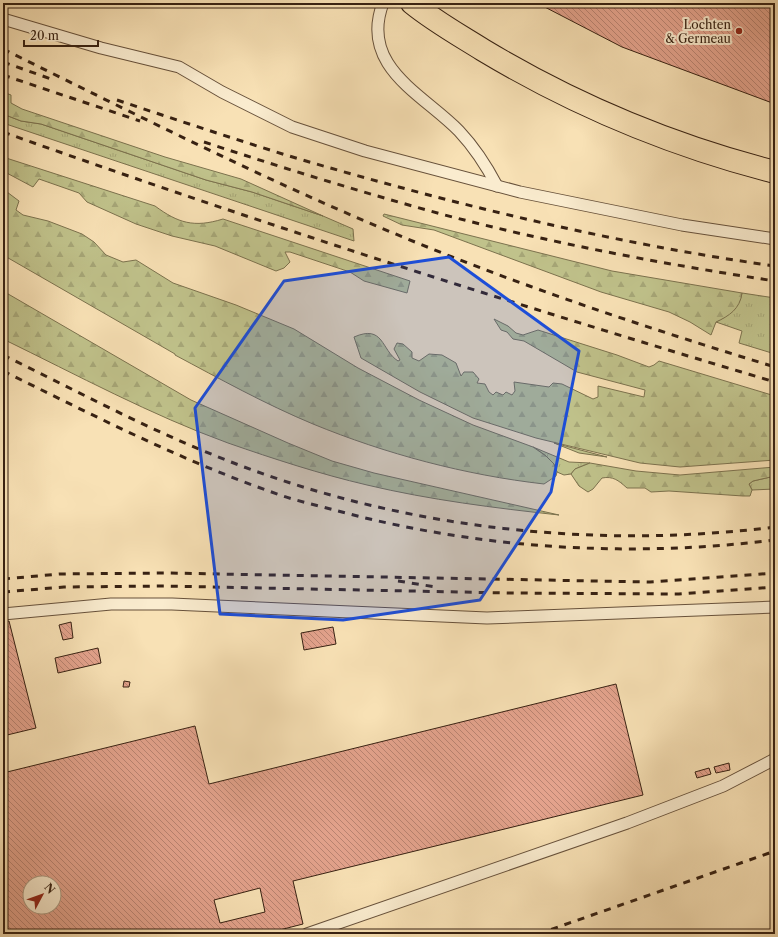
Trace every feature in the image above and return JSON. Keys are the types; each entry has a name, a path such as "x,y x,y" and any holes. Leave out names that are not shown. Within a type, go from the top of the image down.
{"main road":[{"path":"412,3 464,38 512,67 566,95 664,138 775,172"}],"lane":[{"path":"383,3 378,17 378,36 382,52 396,76 417,96 459,130 482,157 497,186"},
{"path":"3,20 101,48 179,67 222,92 292,127 365,152 497,186 674,223 775,239"},
{"path":"3,614 111,604 164,604 487,618 775,607"},
{"path":"306,934 627,823 723,786 775,759"}],"highlighted area":[{"path":"449,257 579,351 551,492 480,600 343,620 220,614 195,408 284,281"}],"green space":[{"path":"3,92 11,95 11,103 22,109 165,157 241,179 323,216 252,192 206,180 41,124 21,121 3,114"},
{"path":"3,114 21,121 41,124 206,180 252,192 323,216 353,229 354,241 3,123"},
{"path":"3,157 155,206 179,220 203,223 223,219 410,281 407,293 364,281 350,272 290,252 285,252 290,262 284,268 276,271 215,246 172,236 136,224 87,202 79,193 39,179 33,187 3,171"},
{"path":"3,189 19,201 16,210 23,215 48,221 82,234 94,242 106,255 123,262 136,260 173,283 236,305 294,329 358,368 419,400 473,425 533,447 554,464 557,472 556,476 544,484 485,475 426,462 341,435 295,416 243,391 175,355 3,255"},
{"path":"384,214 612,271 742,293 741,299 733,311 716,322 711,335 690,322 669,312 601,292 434,230 402,225 383,216"},
{"path":"3,291 191,400 332,461 374,473 559,515 463,503 367,485 280,460 199,432 114,394 3,339"},
{"path":"742,293 775,298 775,354 739,343 742,331 716,322 725,317 736,307"},
{"path":"494,319 508,326 516,333 523,335 538,330 617,355 649,367 659,361 775,396 775,460 680,467 640,463 536,438 473,418 420,392 361,358 354,337 364,334 377,336 392,356 398,361 400,360 394,349 397,343 403,344 412,352 412,358 419,361 429,354 442,355 456,363 461,376 464,372 473,372 479,379 477,383 485,384 489,392 493,395 496,392 503,395 506,392 512,395 515,391 514,382 549,387 553,383 562,384 593,399 598,397 598,386 644,397 645,390 577,372 524,341 513,339 507,332 501,330"},
{"path":"554,443 607,457 579,453"},
{"path":"533,447 569,462 590,463 575,469 571,474 564,475 557,472 550,460"},
{"path":"590,463 636,471 680,475 775,467 775,476 753,481 749,484 752,490 750,496 669,491 651,492 645,488 627,488 612,478 602,478 593,489 588,492 579,486 571,474 575,469"},
{"path":"775,476 775,489 752,490 749,484 753,481"}],"building":[{"path":"537,3 775,3 775,104 622,47"},
{"path":"9,621 36,728 3,736 3,623"},
{"path":"71,622 73,638 63,640 59,625"},
{"path":"333,627 336,644 304,650 301,633"},
{"path":"98,648 101,663 58,673 55,658"},
{"path":"124,681 130,682 129,687 123,687"},
{"path":"616,684 643,795 293,881 303,924 264,934 3,934 3,773 195,726 209,784","holes":["260,888 265,912 220,923 214,900"]},
{"path":"729,763 730,770 716,773 714,767"},
{"path":"709,768 711,774 697,778 695,772"}],"railway":[{"path":"3,49 236,163 379,227 526,285 675,336 775,367"},
{"path":"3,62 54,80"},
{"path":"3,75 140,121"},
{"path":"117,100 289,156 409,190 530,220 652,246 775,266"},
{"path":"3,132 291,231 484,293 775,382"},
{"path":"204,142 352,188 482,225 607,252 775,281"},
{"path":"3,355 113,410 226,460 291,483 359,502 427,517 496,528 566,534 636,536 706,534 775,527"},
{"path":"3,371 106,422 211,469 283,496 392,524 500,542 610,549 665,548 775,540"},
{"path":"3,579 59,574 166,573 650,582 775,573"},
{"path":"398,581 436,587"},
{"path":"3,592 64,587 164,586 508,593 679,594 775,587"},
{"path":"538,934 775,851"},
{"path":"764,934 775,931"}],"place":[{"name":"Lochten & Germeau","path":"739,31"}]}
